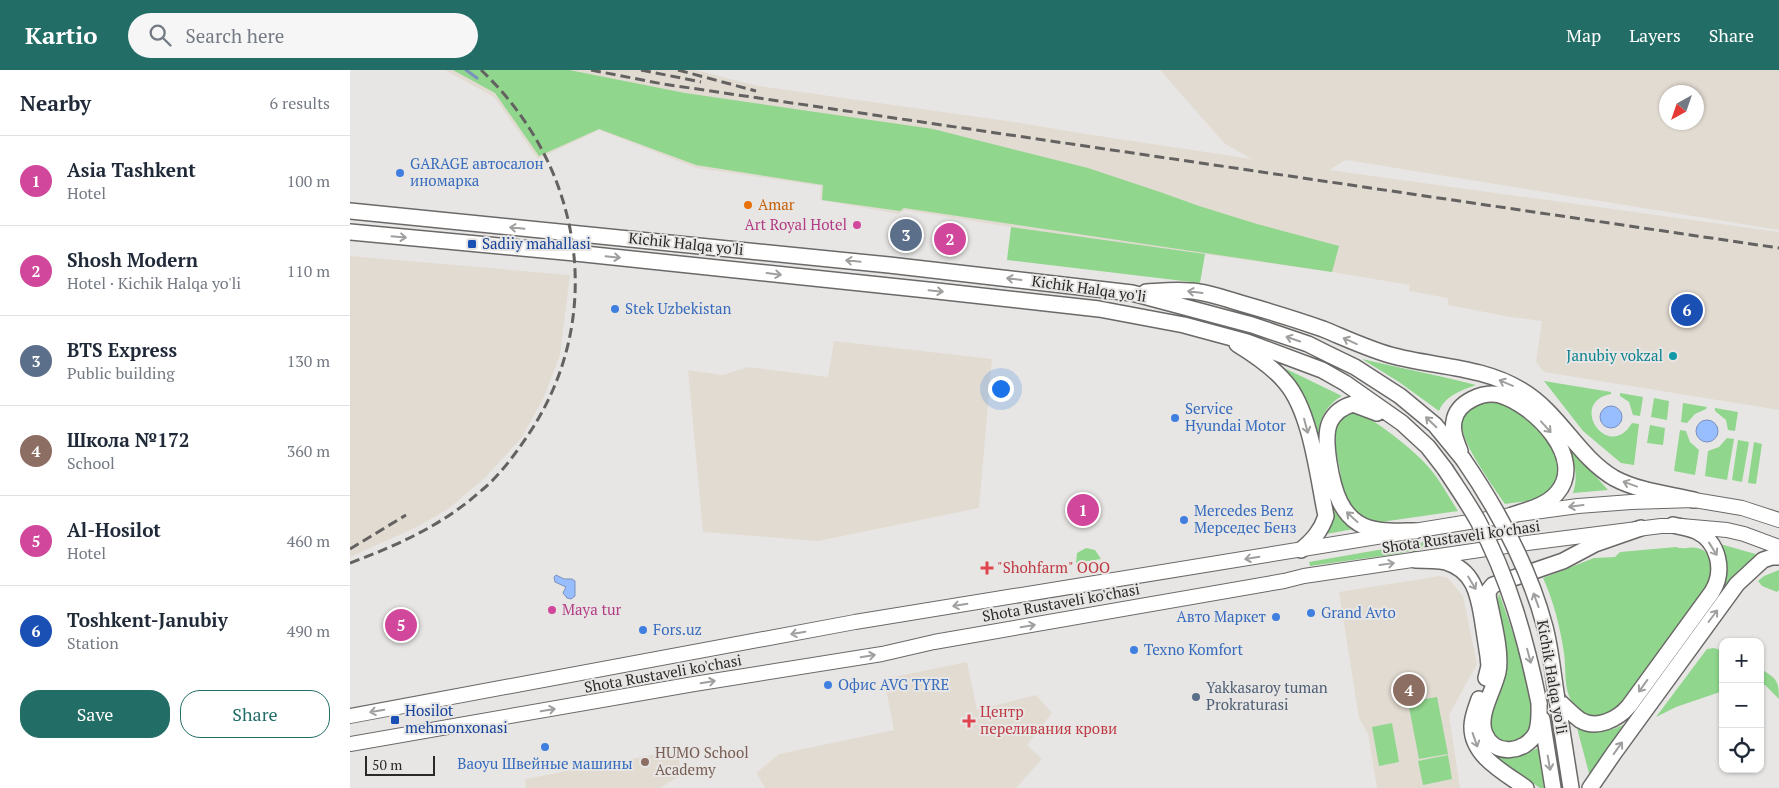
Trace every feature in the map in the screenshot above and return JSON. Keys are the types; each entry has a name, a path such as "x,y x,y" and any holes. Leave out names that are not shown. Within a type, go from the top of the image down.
{"highway":[{"name":"Kichik Halqa yo'li","path":"350,211 889,265 1132,292 1252,325 1308,344 1355,367 1400,396 1435,426 1463,459 1496,511 1529,581 1545,628 1571,788"},
{"path":"450,242 452,221"},
{"name":"Kichik Halqa yo'li","path":"350,232 575,253 1124,313 1222,334 1278,352 1322,370 1381,407 1411,431 1428,448 1445,470 1478,520 1505,578 1523,632 1539,702 1554,788"},
{"path":"887,286 889,265"},
{"path":"1132,292 1175,290 1201,292 1294,318 1391,356 1494,378 1519,388 1538,400 1579,447 1613,477 1639,488 1694,500"},
{"path":"1222,334 1255,356 1282,378 1295,396 1304,417 1326,516 1313,540 1300,550"},
{"path":"1463,459 1454,436 1454,421 1456,414 1461,408 1480,396 1489,394 1499,395 1513,401 1538,418 1548,428 1560,448 1566,466 1563,484 1548,501 1512,515"},
{"path":"1411,431 1376,412 1353,404 1339,409 1329,424 1327,436 1335,486 1340,502 1348,514 1358,523 1366,526 1396,531 1415,531"},
{"path":"1557,699 1582,721 1598,723 1617,717 1629,706 1712,592 1719,573 1718,556 1715,549 1702,534 1673,525"},
{"path":"1539,702 1538,727 1529,742 1518,748 1507,750 1498,749 1490,742 1483,724 1497,678 1499,660 1488,596 1489,590 1493,585 1562,561 1595,544 1641,528"},
{"path":"1590,788 1737,584 1764,560 1779,556"},
{"path":"1415,560 1436,561 1454,565 1466,574 1478,592 1489,666 1486,681 1472,720 1473,736 1477,747 1484,756 1526,788"}],"main road":[{"name":"Shota Rustaveli ko'chasi","path":"350,716 855,622 1512,515 1578,506 1694,500 1742,508 1779,520"},
{"name":"Shota Rustaveli ko'chasi","path":"350,744 694,684 882,654 934,642 1274,583 1304,576 1641,528 1673,525 1727,530 1779,547"}],"shaded area":[{"path":"445,70 695,70 758,86 1014,122 1252,159 1225,144 1160,70 1779,70 1779,230 1346,160 1329,170 1779,232 1779,410 1544,372 1536,362 1542,321 1448,305 1448,298 1409,291 1410,285 905,210 899,214 820,200 821,186 696,168 599,130 538,159 494,97"},
{"path":"350,256 570,275 560,355 544,397 522,437 485,478 448,509 417,527 350,557"},
{"path":"834,341 992,359 979,508 818,541 703,532 688,370 723,375 748,367 828,377"},
{"path":"1440,576 1448,578 1463,596 1477,664 1449,715 1460,788 1377,788 1368,734 1359,718 1339,592"},
{"name":"Центр переливания крови","path":"967,662 977,710 1036,695 1052,713 1027,745 1042,759 1016,788 765,788 756,773 779,754 894,730 884,679"},
{"name":"HUMO School Academy","path":"678,750 681,775 660,788 526,788 525,779"}],"green space":[{"path":"453,70 569,70 685,93 933,129 1088,168 1199,206 1339,246 1332,272 904,208 900,211 822,200 823,185 696,165 599,129 539,156 495,93"},
{"path":"1011,227 1205,254 1200,283 1007,260"},
{"path":"1362,359 1476,385 1460,391 1445,401 1439,411 1399,382"},
{"path":"1280,366 1342,396 1333,402 1324,414 1319,435 1324,468 1334,510 1354,529 1326,534 1329,526 1320,456 1313,421 1298,386"},
{"path":"1544,381 1611,392 1611,394 1598,399 1592,408 1592,417 1596,426 1603,434 1612,436 1622,434 1632,423 1639,424 1634,465 1621,463 1583,431"},
{"path":"1620,393 1643,397 1640,416 1633,415 1629,402 1620,396"},
{"path":"1654,398 1669,401 1667,420 1651,417"},
{"path":"1480,402 1499,402 1510,407 1533,424 1552,447 1557,460 1557,472 1553,484 1542,497 1505,504 1486,476 1471,452 1462,422 1466,413"},
{"path":"1683,403 1707,407 1695,414 1687,423 1681,422"},
{"path":"1715,408 1738,412 1735,431 1728,430 1726,420 1715,411"},
{"path":"1356,412 1387,430 1420,458 1435,475 1458,511 1381,522 1365,517 1350,507 1342,491 1335,435 1340,419 1347,414"},
{"path":"1650,425 1665,428 1663,445 1647,443"},
{"path":"1680,430 1686,431 1690,442 1699,450 1695,475 1674,471"},
{"path":"1727,438 1734,439 1727,480 1705,476 1708,451 1719,447"},
{"path":"1738,440 1749,442 1742,482 1732,480"},
{"path":"1754,442 1762,444 1756,484 1748,483"},
{"path":"1566,443 1608,490 1573,493 1576,474"},
{"path":"1470,534 1472,539 1396,554 1310,566 1309,562"},
{"path":"1720,544 1759,555 1739,570 1721,594 1726,569"},
{"path":"1676,547 1694,548 1706,553 1711,567 1709,583 1620,708 1617,711 1588,719 1575,706 1567,691 1564,653 1558,624 1543,578 1594,558 1615,557 1620,552"},
{"path":"1086,548 1095,550 1101,559 1076,563 1077,553"},
{"path":"1779,570 1779,590 1777,592 1762,586 1758,581 1764,576"},
{"path":"1499,593 1528,685 1532,721 1529,732 1524,737 1502,745 1490,732 1491,717 1507,663 1496,608"},
{"path":"1707,649 1719,650 1719,692 1676,707 1656,717"},
{"path":"1764,671 1776,680 1779,699 1765,685"},
{"path":"1437,697 1448,754 1419,759 1408,702"},
{"path":"1392,723 1399,762 1379,766 1372,727"},
{"path":"1625,724 1590,777 1577,728 1601,731"},
{"path":"1485,747 1500,755 1511,758 1538,748 1544,788 1540,788 1500,761"},
{"path":"1448,755 1452,779 1423,785 1418,761"}],"water":[{"path":"1607,406 1615,406 1622,413 1622,421 1615,428 1607,428 1600,421 1600,413"},
{"path":"1703,420 1711,420 1718,427 1718,435 1711,442 1703,442 1696,435 1696,427"},
{"path":"556,575 575,581 575,596 571,599 567,598 563,593 566,587 555,582 554,577"}],"waterway":[{"path":"466,70 477,78"}],"railway":[{"path":"350,563 403,541 436,524 452,514 494,479 526,438 552,392 568,344 575,295 573,246 562,198 543,152 516,109 481,70"},
{"path":"591,70 663,84 1779,248"},
{"path":"641,70 701,82"},
{"path":"678,70 756,91"},
{"path":"350,549 406,515"}],"place":[{"name":"GARAGE автосалон иномарка","path":"400,173"},
{"name":"Amar","path":"748,205"},
{"name":"Art Royal Hotel","path":"857,225"},
{"name":"BTS Express","path":"906,235"},
{"name":"Shosh Modern","path":"950,239"},
{"name":"Sadiiy mahallasi","path":"472,244"},
{"name":"Stek Uzbekistan","path":"615,309"},
{"name":"Toshkent-Janubiy","path":"1687,310"},
{"name":"Janubiy vokzal","path":"1673,356"},
{"name":"Service Hyundai Motor","path":"1175,418"},
{"name":"Asia Tashkent","path":"1083,510"},
{"name":"Mercedes Benz Мерседес Бенз","path":"1184,520"},
{"name":"\"Shohfarm\" OOO","path":"987,568"},
{"name":"Maya tur","path":"552,610"},
{"name":"Grand Avto","path":"1311,613"},
{"name":"Авто Маркет","path":"1276,617"},
{"name":"Al-Hosilot","path":"401,625"},
{"name":"Fors.uz","path":"643,630"},
{"name":"Texno Komfort","path":"1134,650"},
{"name":"Офис AVG TYRE","path":"828,685"},
{"name":"Школа №172","path":"1409,690"},
{"name":"Yakkasaroy tuman Prokraturasi","path":"1196,697"},
{"name":"Hosilot mehmonxonasi","path":"395,720"},
{"name":"Центр переливания крови","path":"969,721"},
{"name":"Baoyu Швейные машины","path":"545,747"},
{"name":"HUMO School Academy","path":"645,762"}]}
